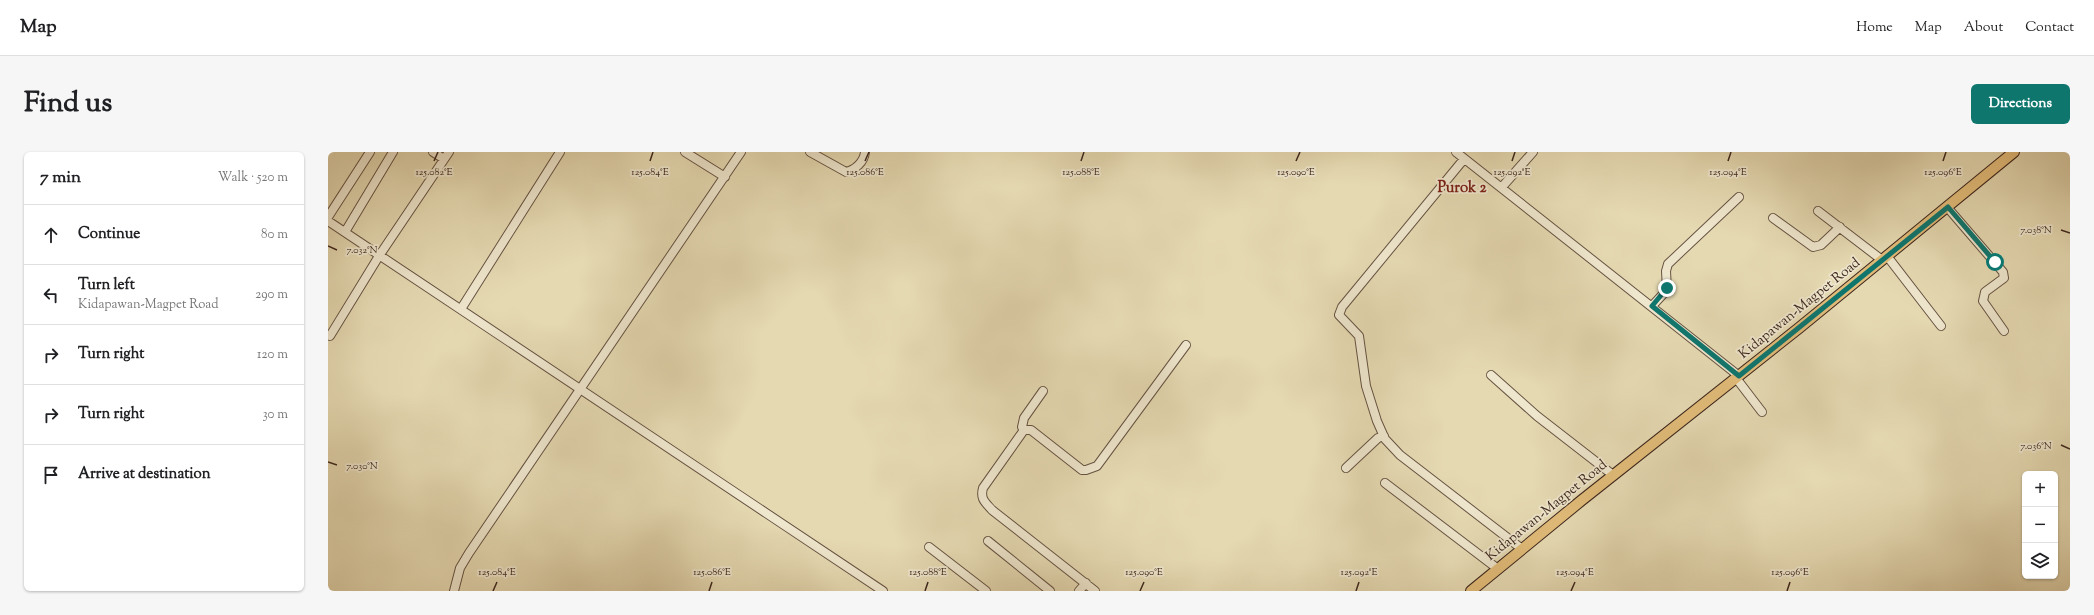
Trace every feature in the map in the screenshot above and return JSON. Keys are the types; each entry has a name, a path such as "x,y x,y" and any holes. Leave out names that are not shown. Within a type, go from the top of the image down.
{"main road":[{"name":"Kidapawan-Magpet Road","path":"1471,591 1613,475 1885,258 2014,152"}],"street":[{"path":"328,217 370,152"},
{"path":"345,232 393,152"},
{"path":"330,336 380,256 447,155 433,152"},
{"path":"461,309 560,152"},
{"path":"685,152 725,177"},
{"path":"454,591 460,568 469,553 741,152"},
{"path":"810,152 846,172 858,165 863,160 865,152"},
{"path":"1456,152 1652,306 1737,377 1762,412"},
{"path":"1502,187 1533,152"},
{"path":"1464,159 1339,311 1340,318 1359,336 1366,386 1377,421 1384,436 1400,455 1522,549"},
{"path":"1652,306 1667,290 1666,271 1668,264 1739,197"},
{"path":"1948,207 2003,272 2004,278 1985,292 1983,301 1986,309 2004,331"},
{"path":"1818,211 1885,258 1941,326"},
{"path":"1773,218 1813,247 1821,245 1840,227"},
{"path":"328,221 883,591"},
{"path":"1024,430 1031,430 1078,468 1086,470 1097,466 1186,345"},
{"path":"1491,375 1537,416 1613,475"},
{"path":"1024,430 1022,427 1024,418 1043,391"},
{"path":"1024,430 983,488 981,495 982,500 1025,537 1095,591"},
{"path":"1346,468 1378,438 1384,436"},
{"path":"1385,483 1498,569"},
{"path":"988,541 1050,591"},
{"path":"929,547 986,591"},
{"path":"1079,591 1086,583"}],"district":[{"name":"Purok 2","path":"1462,188"}],"route":[{"path":"1667,288 1666,292 1652,306 1739,376 1948,207 1995,262"}]}
